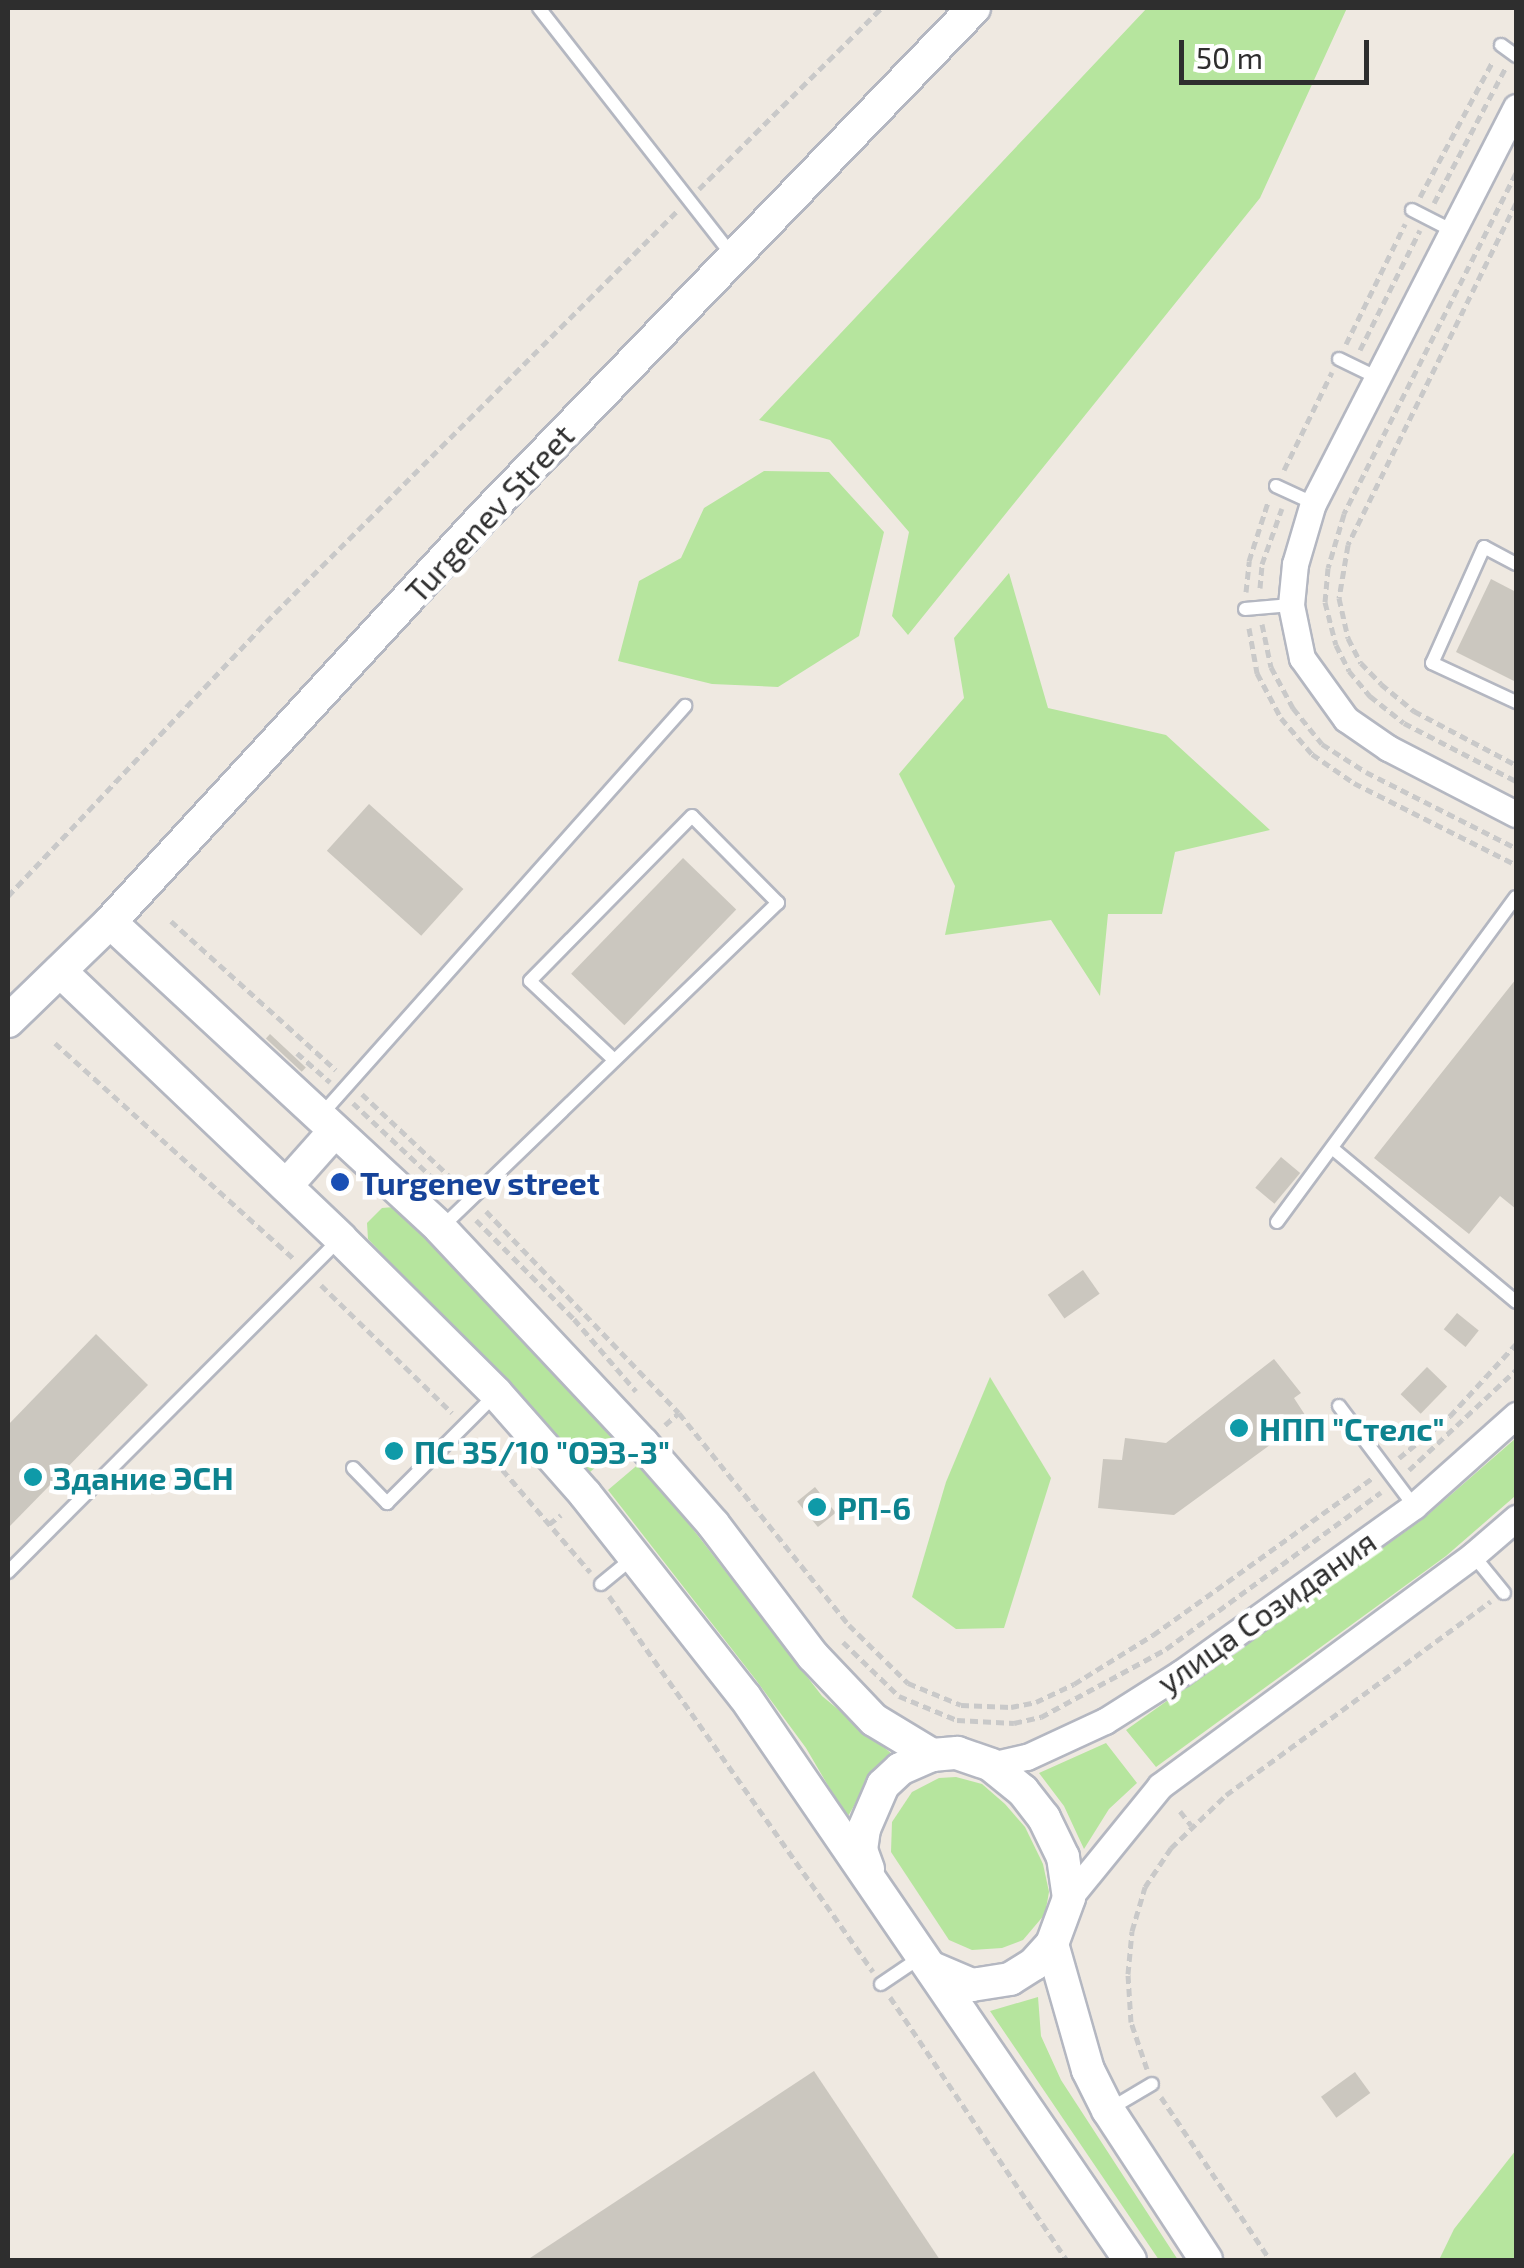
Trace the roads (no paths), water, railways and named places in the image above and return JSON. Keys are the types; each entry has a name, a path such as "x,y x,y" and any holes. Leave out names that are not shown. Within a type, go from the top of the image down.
{"street":[{"name":"Turgenev Street","path":"8,1020 110,922 471,530 974,8"},
{"path":"1516,106 1378,378 1293,494 1295,564 1291,604 1302,658 1319,688 1346,719 1388,748 1516,814"},
{"path":"110,922 326,1125 458,1210 643,1444 713,1524 812,1656 874,1720 932,1755"},
{"path":"60,971 286,1186 496,1394 636,1556 745,1697 1130,2260"},
{"path":"286,1186 326,1125"},
{"name":"улица Созидания","path":"991,1764 1027,1756 1105,1721 1181,1673 1414,1506 1516,1415"},
{"path":"928,1962 972,1985 1010,1979 1034,1964 1052,1944 1070,1898 1160,1786 1473,1556 1516,1518"},
{"path":"872,1883 861,1850 871,1808 883,1785 900,1769 932,1755 957,1753 991,1764 1023,1790 1044,1818 1064,1858 1070,1898"},
{"path":"1052,1944 1074,2034 1108,2110 1206,2260"}],"lane":[{"path":"539,8 734,257"},
{"path":"1501,45 1515,54"},
{"path":"1412,210 1453,230"},
{"path":"1346,362 1378,378"},
{"path":"1516,564 1484,547 1432,662 1516,702"},
{"path":"1252,608 1291,604"},
{"path":"326,1125 348,1090 685,706"},
{"path":"458,1210 778,903 692,816 530,982 614,1060"},
{"path":"1277,1222 1516,897"},
{"path":"1332,1148 1516,1302"},
{"path":"8,1572 340,1239"},
{"path":"353,1468 388,1503 496,1394"},
{"path":"1339,1406 1414,1506"},
{"path":"601,1584 636,1556"},
{"path":"1473,1556 1504,1592"},
{"path":"881,1984 928,1962"},
{"path":"1108,2110 1152,2084"}],"place":[{"name":"Turgenev street","path":"340,1182"},
{"name":"НПП \"Стелс\"","path":"1239,1428"},
{"name":"ПС 35/10 \"ОЭЗ-3\"","path":"394,1451"},
{"name":"Здание ЭСН","path":"33,1477"},
{"name":"РП-6","path":"817,1507"}]}
